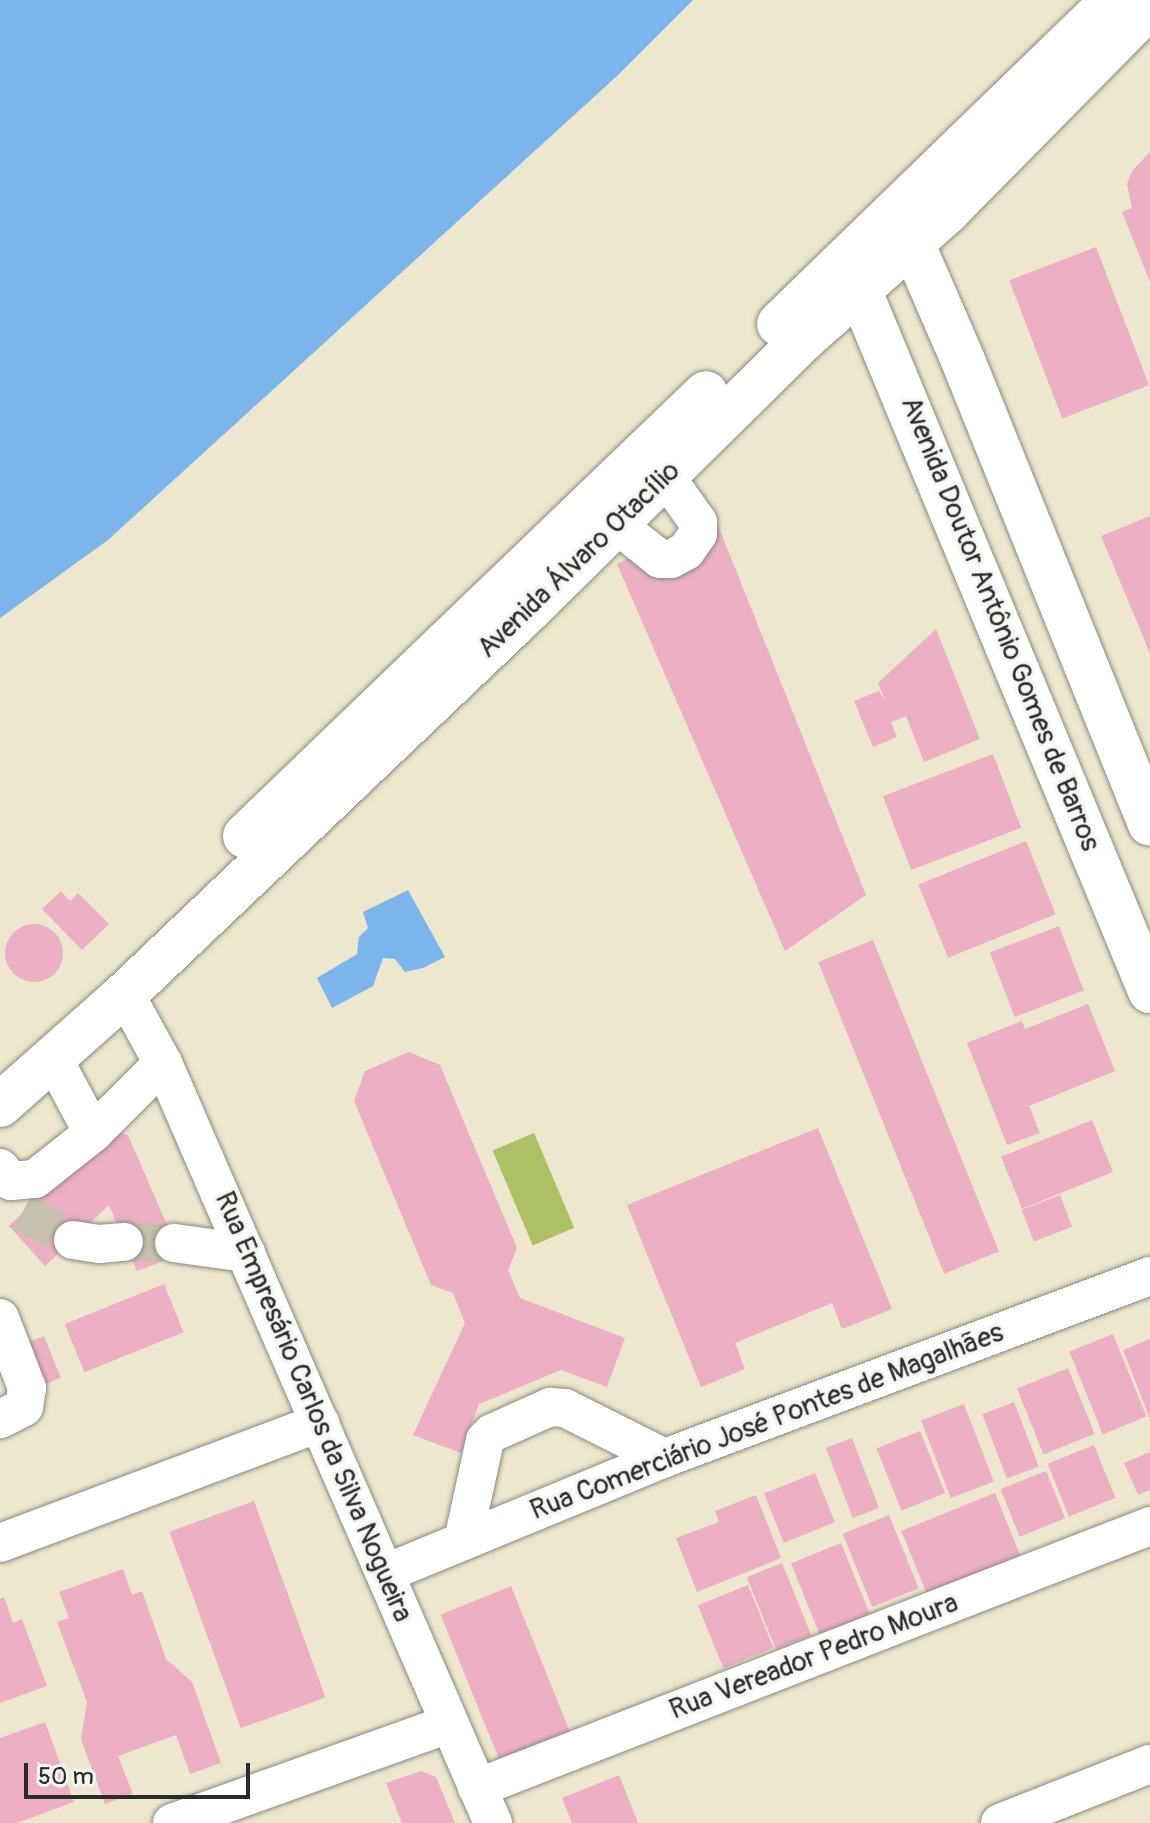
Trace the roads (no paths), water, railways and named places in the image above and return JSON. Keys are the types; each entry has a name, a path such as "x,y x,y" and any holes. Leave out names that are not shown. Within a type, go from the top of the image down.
{"main road":[{"name":"Avenida Álvaro Otacílio","path":"906,226 1113,0"},
{"name":"Avenida Álvaro Otacílio","path":"0,1069 906,226 1150,6"},
{"path":"906,226 1150,824"},
{"name":"Avenida Álvaro Otacílio","path":"0,1105 125,994 616,524 805,338 854,275"},
{"name":"Avenida Doutor Antônio Gomes de Barros","path":"854,275 1150,991"},
{"path":"901,383 962,358"}],"street":[{"path":"616,524 660,559 671,559 686,551 698,534 698,522 665,476"},
{"name":"Rua Empresário Carlos da Silva Nogueira","path":"125,994 163,1063 493,1823"},
{"path":"53,1058 93,1133"},
{"path":"0,1168 11,1181 35,1179 93,1133 163,1063"},
{"path":"73,1240 99,1244 124,1242"},
{"path":"174,1243 246,1253"},
{"name":"Rua Comerciário José Pontes de Magalhães","path":"386,1573 665,1458 1150,1276"},
{"path":"0,1318 27,1388 24,1407 0,1419"},
{"path":"463,1541 485,1440 492,1433 550,1407 565,1408 665,1458"},
{"path":"0,1543 320,1423"},
{"name":"Rua Vereador Pedro Moura","path":"477,1788 1150,1526"},
{"path":"172,1823 448,1724"},
{"path":"1000,1823 1150,1764"}],"water":[{"path":"0,0 693,0 617,76 108,540 0,618"},
{"path":"408,890 445,957 423,968 405,972 395,959 383,958 373,986 332,1008 317,978 357,954 359,937 368,928 363,912"}],"tunnel":[{"path":"22,1213 73,1240"},
{"path":"124,1242 174,1243"}]}
